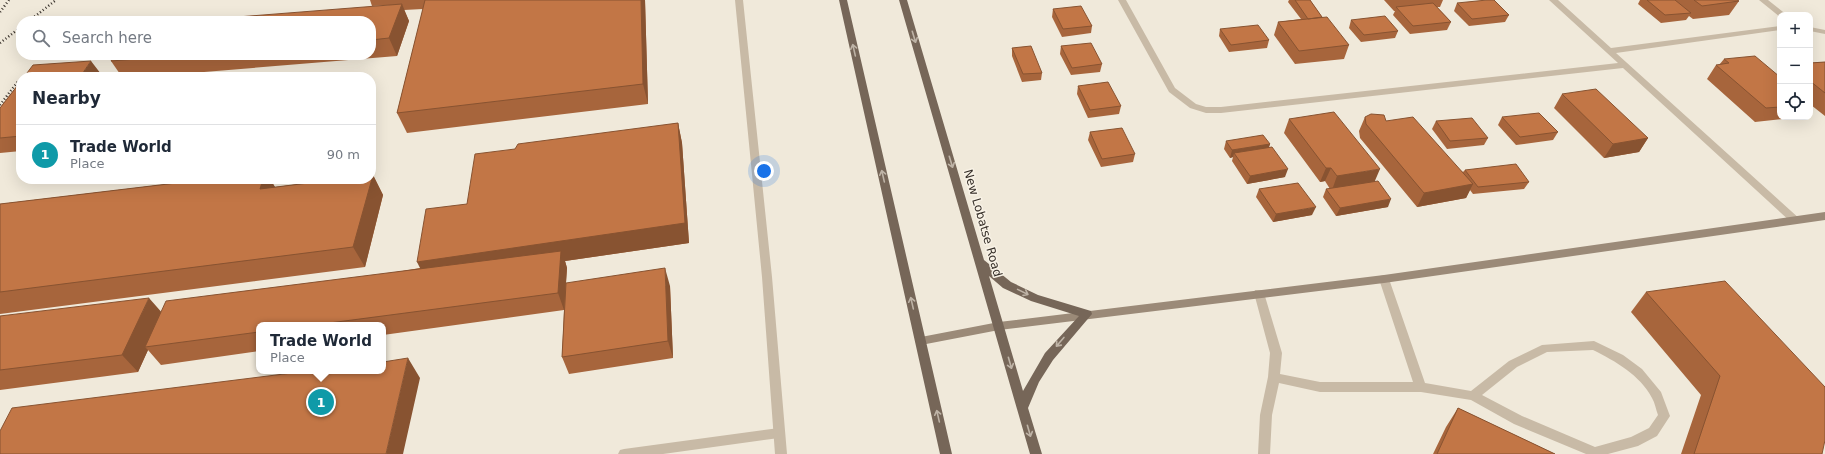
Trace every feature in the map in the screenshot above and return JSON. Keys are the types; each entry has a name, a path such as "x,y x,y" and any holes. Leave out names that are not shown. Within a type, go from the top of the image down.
{"main road":[{"path":"843,0 946,454"},
{"name":"New Lobatse Road","path":"903,0 1036,454"},
{"path":"980,262 1007,284 1035,298 1087,314 1059,342 1030,385 1022,407"}],"street":[{"path":"739,0 767,277 781,454"},
{"path":"1122,0 1172,90 1193,106 1206,110 1229,109 1626,65"},
{"path":"1553,0 1796,220"},
{"path":"1763,0 1779,12"},
{"path":"1611,51 1777,28"},
{"path":"1813,30 1825,32"},
{"path":"921,341 999,326 1384,278 1825,216"},
{"path":"1384,278 1404,341 1421,387"},
{"path":"1259,293 1276,353 1274,377 1266,415 1264,454"},
{"path":"1274,377 1320,387 1421,387 1473,396 1525,423 1595,452 1634,442 1653,432 1664,416 1657,395 1638,372 1619,358 1594,345 1546,348 1513,364 1473,396"},
{"path":"624,454 653,452 779,433"}],"building":[{"path":"425,0 641,0 643,84 397,113"},
{"path":"1295,0 1310,0 1322,17 1308,19"},
{"path":"1494,0 1509,15 1472,19 1457,3"},
{"path":"1647,0 1675,0 1691,13 1665,15"},
{"path":"1694,0 1737,0 1739,1 1702,6"},
{"path":"1433,3 1451,22 1413,26 1396,7"},
{"path":"402,4 389,38 376,39 376,16 250,16"},
{"path":"1081,6 1092,26 1063,29 1053,9"},
{"path":"1385,16 1398,31 1364,35 1351,20"},
{"path":"1327,17 1349,45 1299,51 1278,22"},
{"path":"1258,25 1269,40 1231,45 1220,29"},
{"path":"1091,43 1102,64 1072,68 1061,46"},
{"path":"1031,46 1042,73 1023,74 1012,48"},
{"path":"1755,56 1777,74 1777,107 1766,108 1716,65 1729,63 1724,59"},
{"path":"91,61 83,72 28,72 33,65"},
{"path":"1825,62 1825,93 1813,83 1813,63"},
{"path":"1108,82 1121,106 1090,110 1078,86"},
{"path":"16,87 16,136 0,138 0,108"},
{"path":"1596,89 1648,138 1613,144 1562,94"},
{"path":"1334,112 1380,169 1337,176 1331,168 1326,168 1289,119"},
{"path":"1539,113 1558,132 1520,137 1502,117"},
{"path":"1371,114 1384,115 1386,121 1413,117 1473,184 1424,193 1366,124 1365,117"},
{"path":"1472,118 1488,138 1450,141 1436,121"},
{"path":"678,123 685,223 417,262 426,209 467,204 475,154 515,149 518,144"},
{"path":"1122,128 1135,154 1102,159 1090,132"},
{"path":"1263,135 1270,144 1232,150 1226,141"},
{"path":"1272,147 1288,169 1250,176 1234,153"},
{"path":"1516,164 1529,182 1478,187 1465,170"},
{"path":"1378,181 1391,199 1340,208 1326,189"},
{"path":"1298,183 1316,207 1276,214 1259,189"},
{"path":"168,184 262,184 260,189 300,184 370,184 353,247 0,292 0,204"},
{"path":"561,251 558,293 337,322 256,322 256,332 145,347 166,301"},
{"path":"665,268 668,341 562,357 566,283"},
{"path":"1725,281 1825,387 1825,440 1822,454 1694,454 1720,376 1646,292"},
{"path":"149,298 122,355 0,370 0,316"},
{"path":"408,358 386,454 0,454 0,431 12,408 284,374 386,374 386,362"},
{"path":"1458,408 1555,454 1437,454"}],"railway":[{"path":"0,12 9,0"},
{"path":"35,16 56,0"},
{"path":"0,43 16,31"},
{"path":"0,105 16,84"}],"place":[{"name":"Trade World","path":"321,402"}]}
